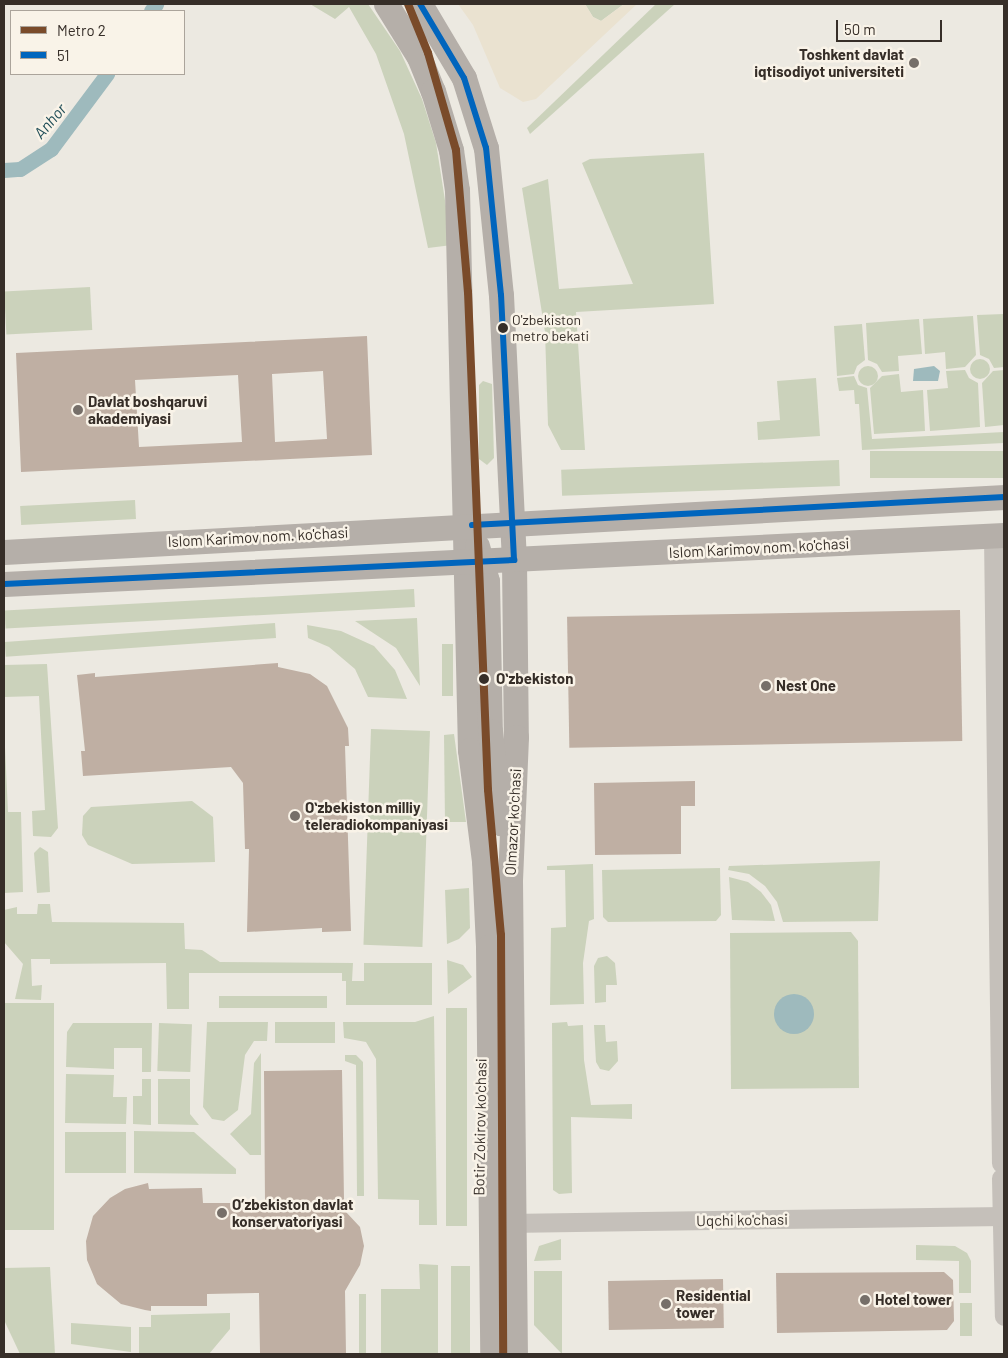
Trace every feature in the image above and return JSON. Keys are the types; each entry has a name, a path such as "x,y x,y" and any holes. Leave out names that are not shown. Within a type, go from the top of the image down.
{"main road":[{"path":"386,4 419,57 452,150 459,231 467,526 475,562 491,745 510,881"},
{"name":"Olmazor ko'chasi","path":"420,4 464,78 486,148 501,303 513,523 516,737 495,1223 515,1323 515,1354"},
{"name":"Islom Karimov nom. ko'chasi","path":"4,552 558,520 1004,497"},
{"name":"Islom Karimov nom. ko'chasi","path":"475,562 999,536"},
{"path":"86,548 87,580"},
{"path":"4,584 475,562"},
{"name":"Botir Zokirov ko'chasi","path":"475,562 470,750 486,889 495,1223 492,1354"}],"street":[{"path":"999,536 1001,1170 1004,1316"},
{"name":"Uqchi ko'chasi","path":"495,1223 1003,1216"},
{"path":"480,1354 495,1223"},
{"path":"515,1323 523,1354"}],"green space":[{"path":"310,4 368,4 400,51 422,99 436,143 452,245 428,248 404,134 376,54 349,7 335,19"},
{"path":"585,4 624,4 601,21 593,17"},
{"path":"656,4 675,4 530,134 527,128"},
{"path":"704,153 714,304 576,312 585,450 561,450 548,425 545,332 522,188 548,179 559,289 633,284 582,163 590,159"},
{"path":"90,287 92,330 6,334 4,292"},
{"path":"1004,314 1004,367 994,368 989,359 980,355 977,315"},
{"path":"973,316 976,355 965,367 946,369 945,352 925,354 923,319"},
{"path":"919,319 922,354 898,356 899,371 882,372 877,364 868,360 866,323"},
{"path":"862,324 865,360 857,366 854,374 837,376 834,326"},
{"path":"980,359 987,362 990,369 987,376 980,379 973,376 970,369 973,362"},
{"path":"868,366 875,369 878,376 875,383 868,386 861,383 858,376 861,369"},
{"path":"965,370 969,378 978,383 980,427 930,431 927,390 948,388 946,371"},
{"path":"1004,370 1004,425 985,427 982,383 993,371"},
{"path":"899,374 901,392 923,390 925,431 874,434 870,388 882,376"},
{"path":"854,376 858,385 867,388 872,439 1004,432 1004,443 862,450 859,404 855,404 854,390 839,391 837,378"},
{"path":"816,378 820,436 758,440 757,422 780,420 777,381"},
{"path":"483,381 492,384 494,458 487,465 479,459 479,385"},
{"path":"870,451 1004,451 1004,478 870,478"},
{"path":"839,460 840,486 562,496 561,470"},
{"path":"135,500 136,519 21,525 20,506"},
{"path":"414,589 415,607 6,628 5,610"},
{"path":"417,618 420,686 396,648 355,621"},
{"path":"275,623 276,638 6,657 5,642"},
{"path":"307,625 341,631 374,646 395,670 407,699 368,697 355,669 329,647 308,638"},
{"path":"442,644 453,644 453,696 442,696"},
{"path":"47,664 58,828 51,837 33,836 32,811 45,810 39,696 4,697 4,665"},
{"path":"4,725 8,812 21,812 23,892 4,893"},
{"path":"371,729 430,731 422,947 363,945"},
{"path":"454,734 466,822 445,822 444,735"},
{"path":"192,801 213,817 215,862 132,864 88,845 82,835 83,816 91,807"},
{"path":"40,847 48,852 50,892 37,893 34,853"},
{"path":"880,861 878,921 783,922 777,902 765,886 749,874 728,870 729,866"},
{"path":"593,864 594,919 589,921 583,963 584,1004 550,1005 551,928 566,927 565,870 547,870 547,866"},
{"path":"720,868 721,915 716,921 608,922 603,917 602,870"},
{"path":"729,877 748,882 761,892 771,905 775,921 732,920"},
{"path":"469,888 470,928 459,939 447,944 445,890"},
{"path":"38,904 50,904 52,922 184,923 185,949 202,950 220,962 353,963 352,981 364,981 364,963 432,963 432,1005 346,1005 346,981 342,981 342,973 189,973 189,1009 167,1009 166,963 50,964 50,959 31,959 32,986 42,985 41,1000 15,999 23,964 4,942 4,910 17,907 17,914 37,914"},
{"path":"851,932 858,941 859,1088 731,1089 730,933"},
{"path":"607,956 615,963 617,985 606,985 606,1002 595,1003 594,966 598,958"},
{"path":"447,960 463,965 472,977 448,994"},
{"path":"219,996 327,996 327,1008 219,1008"},
{"path":"4,1003 54,1003 54,1230 4,1230"},
{"path":"446,1008 467,1008 467,1226 446,1226"},
{"path":"434,1016 437,1225 419,1225 419,1200 378,1199 376,1059 366,1042 344,1038 343,1022 415,1022"},
{"path":"207,1022 268,1022 267,1041 254,1041 245,1055 238,1110 224,1121 212,1119 203,1107"},
{"path":"275,1022 335,1022 335,1043 275,1043"},
{"path":"567,1022 568,1026 583,1025 584,1060 591,1105 632,1104 632,1119 571,1117 572,1193 559,1194 553,1190 552,1023"},
{"path":"73,1023 152,1023 151,1072 142,1072 142,1048 114,1048 114,1069 66,1067 67,1032"},
{"path":"159,1023 192,1024 190,1072 157,1071"},
{"path":"594,1025 605,1025 606,1042 617,1041 618,1061 609,1071 600,1069 596,1062"},
{"path":"261,1053 261,1155 250,1155 230,1134 251,1114 254,1063"},
{"path":"345,1055 356,1055 363,1062 364,1196 357,1196 356,1065 345,1061"},
{"path":"66,1074 114,1075 113,1097 127,1097 126,1124 65,1123"},
{"path":"142,1079 151,1079 151,1125 133,1124 133,1096 142,1096"},
{"path":"158,1079 190,1079 190,1114 199,1125 158,1124"},
{"path":"134,1131 194,1132 236,1169 236,1174 134,1173"},
{"path":"65,1132 126,1132 126,1173 65,1173"},
{"path":"561,1239 561,1260 534,1261 539,1246"},
{"path":"916,1245 955,1246 967,1253 971,1261 971,1293 959,1293 959,1261 916,1260"},
{"path":"419,1264 438,1265 438,1354 381,1354 381,1289 420,1289"},
{"path":"451,1266 470,1266 470,1354 451,1354"},
{"path":"50,1267 55,1354 20,1354 4,1320 4,1268"},
{"path":"534,1271 562,1271 562,1354 534,1325"},
{"path":"359,1294 366,1294 366,1354 359,1354"},
{"path":"960,1303 972,1303 972,1336 960,1336"},
{"path":"230,1313 230,1329 209,1354 139,1354 139,1327 151,1327 151,1315"},
{"path":"71,1323 131,1327 131,1352 71,1344"}],"shaded area":[{"path":"458,4 585,4 593,17 601,21 624,4 637,4 536,99 523,102 500,88 473,25"}],"water":[{"path":"934,366 940,371 938,381 913,381 914,369"},
{"path":"798,994 805,997 811,1003 814,1014 813,1022 805,1031 798,1034 790,1034 783,1031 775,1022 774,1010 777,1003 786,995"}],"building":[{"name":"Davlat boshqaruvi akademiyasi","path":"367,336 372,455 21,472 16,353","holes":["323,371 327,439 275,442 272,374","238,375 242,442 139,447 135,380"]},
{"name":"Nest One","path":"960,610 962,741 569,748 567,617"},
{"name":"Oʻzbekiston milliy teleradiokompaniyasi","path":"278,663 278,667 310,674 327,686 348,728 349,746 345,746 351,931 322,932 322,928 247,932 249,849 245,849 243,783 231,767 83,776 81,751 85,751 77,675 95,673 95,677"},
{"path":"695,781 695,806 681,806 681,854 595,855 594,783"},
{"name":"O’zbekiston davlat konservatoriyasi","path":"342,1070 344,1200 346,1212 360,1227 364,1246 360,1265 345,1291 346,1354 260,1354 259,1293 207,1294 207,1306 151,1306 151,1311 121,1304 97,1284 87,1260 86,1241 93,1216 110,1198 125,1189 148,1183 149,1189 202,1188 203,1203 265,1203 264,1071"},
{"name":"Hotel tower","path":"944,1272 953,1280 954,1321 947,1330 777,1333 776,1273"},
{"name":"Residential tower","path":"723,1279 724,1328 609,1330 608,1281"}],"waterway":[{"name":"Anhor","path":"152,10 156,4"},
{"name":"Anhor","path":"4,170 20,169 51,149 106,75"}],"metro line":[{"name":"2","path":"408,4 428,53 456,150 468,292 488,790 501,935 503,1354"}],"transit line":[{"name":"51","path":"4,584 514,560 501,295 486,148 464,78 420,4"},
{"name":"51","path":"472,525 1004,497"}],"place":[{"name":"Toshkent davlat iqtisodiyot universiteti","path":"914,63"},
{"name":"O'zbekiston metro bekati","path":"503,328"},
{"name":"Davlat boshqaruvi akademiyasi","path":"78,410"},
{"name":"Oʻzbekiston","path":"484,679"},
{"name":"Nest One","path":"766,686"},
{"name":"Oʻzbekiston milliy teleradiokompaniyasi","path":"295,816"},
{"name":"O’zbekiston davlat konservatoriyasi","path":"222,1213"},
{"name":"Hotel tower","path":"865,1300"},
{"name":"Residential tower","path":"666,1304"}]}
